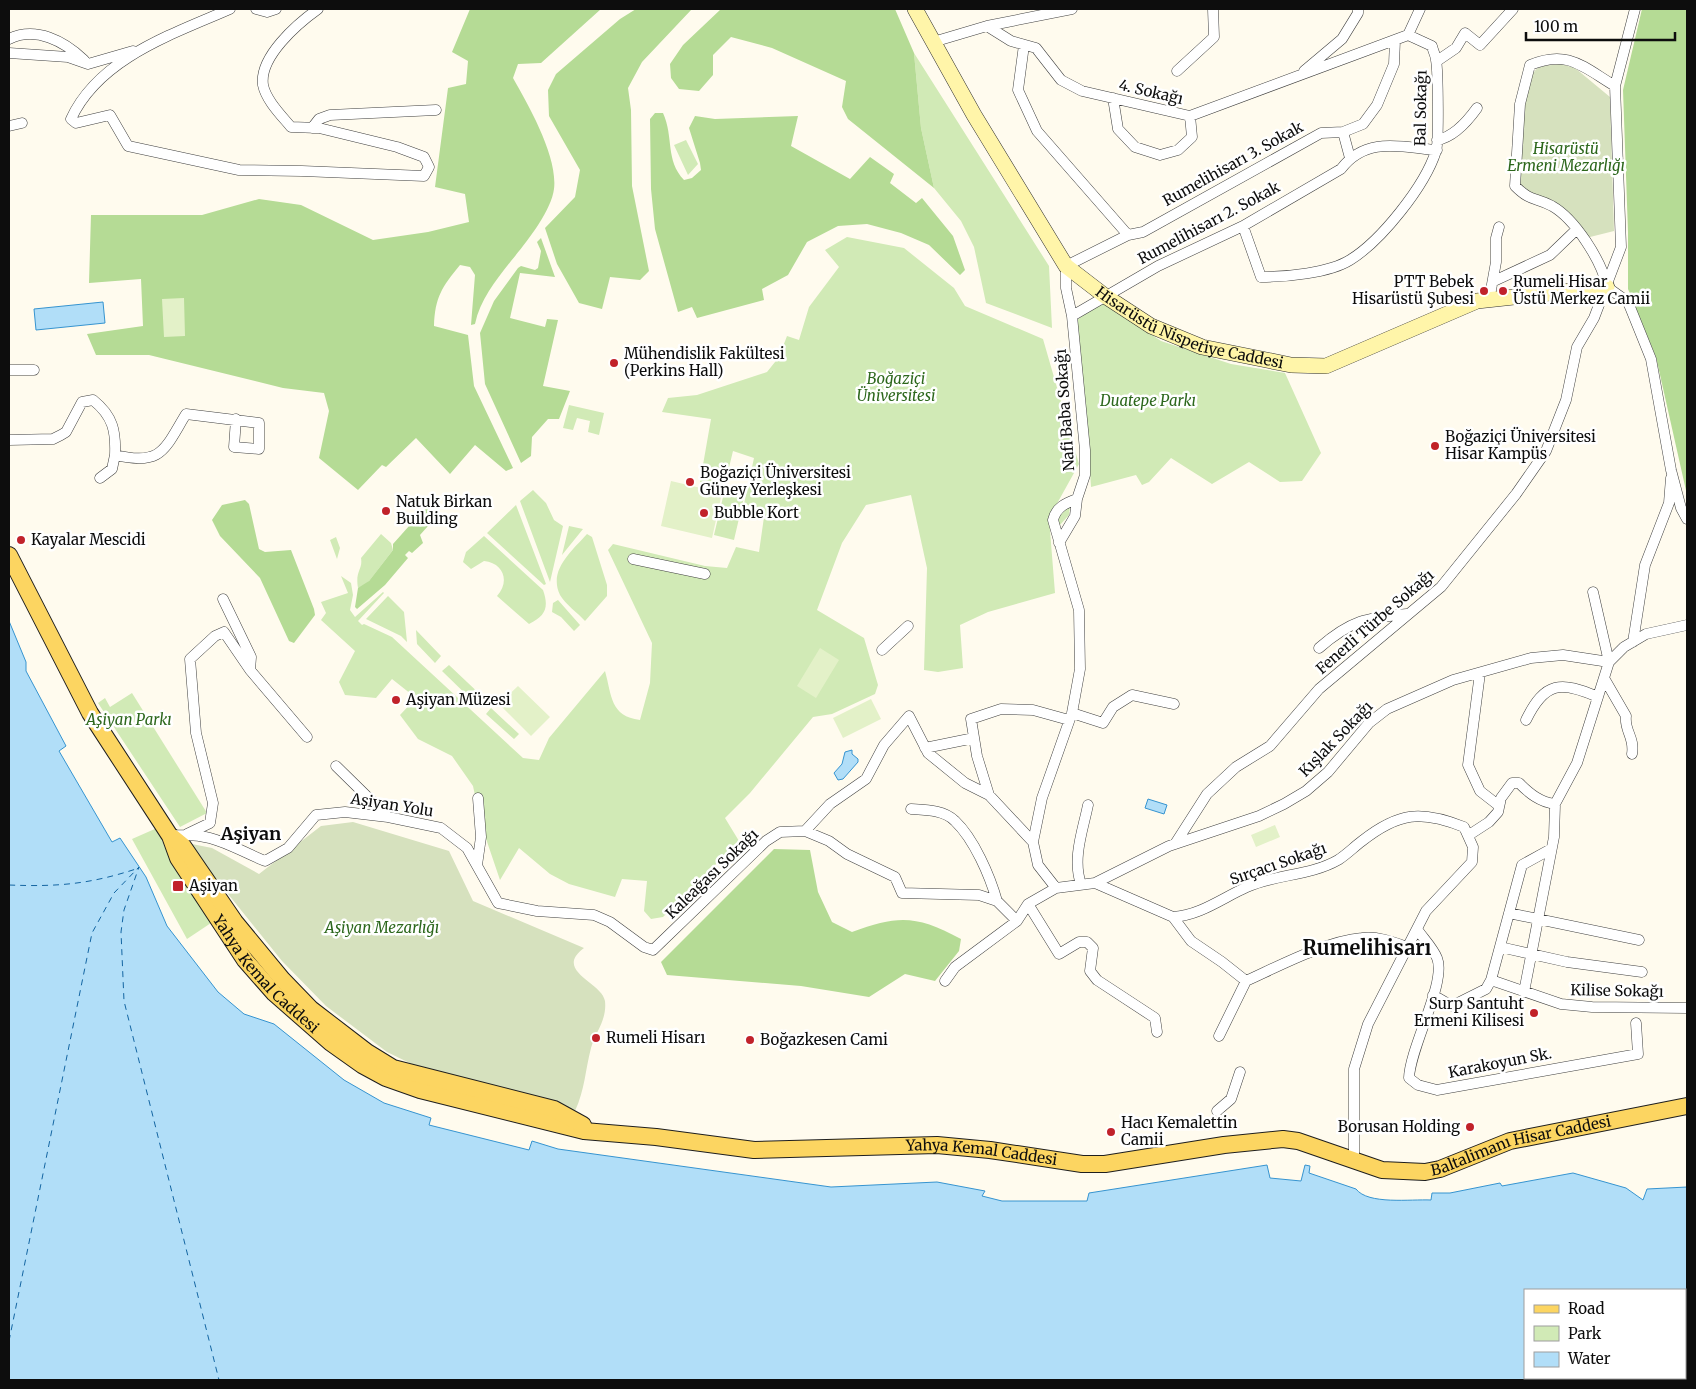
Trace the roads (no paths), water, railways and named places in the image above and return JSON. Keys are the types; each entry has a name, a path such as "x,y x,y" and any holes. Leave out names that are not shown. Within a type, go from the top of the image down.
{"main road":[{"name":"Hisarüstü Nispetiye Caddesi","path":"915,9 979,124 1066,266 1105,296 1151,326 1202,347 1291,364 1326,366 1477,301 1607,287"},
{"name":"Yahya Kemal Caddesi","path":"9,555 90,713 170,836 178,858 217,919 259,978 305,1022 362,1065 386,1078 420,1090 584,1132 605,1132 754,1150 936,1144 1082,1164 1105,1164 1206,1148 1283,1139 1298,1141 1354,1161"},
{"name":"Baltalimanı Hisar Caddesi","path":"1354,1161 1382,1170 1424,1172 1440,1169 1510,1141 1687,1106"}],"street":[{"path":"9,52 68,57 88,64 141,49 230,9"},
{"path":"256,9 267,12 276,9"},
{"path":"141,49 107,74 80,99 71,118 76,123 110,115 128,146 239,170 424,176 428,167 424,158 397,147 312,128 291,127 274,107 263,86 265,65 297,24 318,9"},
{"path":"1013,9 1015,20"},
{"path":"933,42 987,26 1072,9"},
{"path":"1177,70 1214,37 1213,9"},
{"path":"1298,76 1342,40 1358,13 1358,9"},
{"path":"1408,35 1420,9"},
{"path":"1437,61 1456,48 1464,33 1480,45 1513,9"},
{"name":"Fenerli Türbe Sokağı","path":"1175,844 1207,794 1236,767 1270,746 1318,690 1441,586 1516,494 1546,451 1566,400 1577,346 1594,318 1621,247 1615,86 1635,9"},
{"name":"4. Sokağı","path":"987,26 1011,41 1036,48 1061,80 1082,91 1190,116 1408,35"},
{"path":"9,39 17,35 50,36 72,49 88,64"},
{"name":"Bal Sokağı","path":"1243,226 1262,276 1281,277 1349,261 1374,242 1397,216 1418,186 1437,145 1437,61 1432,46 1408,35"},
{"name":"Rumelihisarı 3. Sokak","path":"1066,266 1128,235 1144,232 1321,132 1343,132 1363,124 1377,105 1394,64 1395,40"},
{"path":"1024,45 1018,90 1037,131 1128,235"},
{"path":"1615,86 1577,63 1560,58 1546,58 1530,65 1525,77 1520,104 1515,186 1526,197 1550,205 1562,212 1597,258 1607,287 1628,302 1651,359 1671,470 1681,508 1687,519"},
{"path":"1114,98 1118,130 1134,147 1160,155 1178,150 1192,137 1190,116"},
{"path":"1437,145 1468,120 1477,108"},
{"path":"312,128 319,119 330,115 436,110"},
{"path":"9,126 22,123"},
{"path":"1343,132 1350,158"},
{"name":"Rumelihisarı 2. Sokak","path":"1105,296 1158,266 1243,226 1341,169 1350,158 1379,145 1437,145"},
{"path":"1489,301 1494,281 1499,227"},
{"path":"1494,281 1550,255 1576,230"},
{"name":"Nafi Baba Sokağı","path":"1059,543 1075,516 1077,499 1085,475 1085,450 1072,316 1066,288 1066,266"},
{"path":"1072,316 1105,296"},
{"path":"9,370 34,370"},
{"path":"9,440 53,439 66,432 82,402 93,400 101,407 116,433 112,469 100,478"},
{"path":"115,455 130,458 152,458 164,451 186,414 236,419"},
{"path":"1633,642 1645,565 1669,503 1671,470"},
{"path":"1056,888 1038,865 1033,842 1042,798 1070,717 1080,669 1079,610 1070,572 1054,524 1055,514 1064,504 1077,499"},
{"path":"1665,512 1681,508"},
{"path":"633,559 706,574"},
{"path":"1593,592 1609,662"},
{"path":"223,599 251,657 250,670"},
{"path":"1319,648 1338,631 1365,618 1408,614"},
{"path":"1524,992 1554,837 1556,804 1577,763 1609,662 1624,647 1646,634 1687,625"},
{"path":"882,650 908,626"},
{"path":"186,834 210,823 213,802 196,733 190,659 215,636 224,632 250,670 307,738"},
{"name":"Kışlak Sokağı","path":"1096,883 1175,844 1259,816 1284,804 1306,791 1328,772 1369,723 1386,710 1453,680 1531,658 1563,655 1609,662"},
{"path":"1480,673 1468,765 1480,791 1498,805"},
{"path":"1604,678 1626,716 1625,724 1634,743 1632,754"},
{"path":"1526,720 1535,703 1549,689 1575,687 1598,697"},
{"path":"989,795 971,720 1001,709 1033,710 1103,723 1113,706 1132,695 1174,704"},
{"path":"806,831 830,804 866,780 884,745 909,716 925,748 965,783 989,795 1033,842"},
{"path":"925,748 974,738"},
{"path":"336,766 388,816"},
{"path":"1354,1161 1354,1069 1368,1024 1426,911 1472,862 1473,846 1469,835 1489,822 1498,812 1498,805 1512,783 1519,783 1531,795 1546,803 1556,804"},
{"path":"477,865 481,836 478,798"},
{"path":"1081,884 1077,873 1077,859 1088,805"},
{"path":"911,809 936,811 955,821 974,848 991,881 997,901 1017,921"},
{"name":"Aşiyan Yolu","path":"170,836 186,834 215,838 265,861 288,848 316,815 345,812 388,816 441,828 467,848 498,903 537,911 594,915"},
{"name":"Sırçacı Sokağı","path":"1173,917 1190,916 1248,887 1320,868 1339,859 1381,826 1402,817 1425,816 1446,820 1464,827 1469,835"},
{"name":"Kaleağası Sokağı","path":"594,915 610,922 644,947 652,950 766,842 780,832 806,831 829,841 847,854 895,878 902,893 979,895 997,901"},
{"path":"1433,995 1452,1006 1486,989 1491,980 1522,865 1551,849"},
{"path":"945,980 956,967 1017,921 1028,904 1056,888 1096,883 1173,917 1191,941 1246,981"},
{"path":"1028,904 1059,954 1079,942 1087,942 1092,948 1090,971 1097,980 1156,1018 1157,1032"},
{"path":"1509,912 1639,940"},
{"name":"Karakoyun Sk.","path":"1416,929 1437,958 1439,972 1410,1063 1409,1078 1428,1087 1437,1090 1638,1054 1636,1023"},
{"path":"1219,1036 1246,981 1320,949 1362,938 1385,939 1408,947"},
{"path":"1500,947 1577,964 1642,972"},
{"name":"Kilise Sokağı","path":"1491,980 1561,1004 1687,1008"},
{"path":"1217,1111 1231,1099 1240,1072"}],"water":[{"path":"103,302 105,323 36,330 34,309"},
{"path":"9,621 26,662 26,671 66,746 59,751 112,842 120,838 146,877 167,926 218,992 244,1014 274,1024 344,1080 384,1103 431,1118 429,1125 529,1150 532,1141 558,1149 831,1187 937,1182 985,1191 982,1196 1002,1201 1087,1201 1089,1193 1267,1165 1270,1178 1301,1181 1305,1165 1310,1166 1309,1173 1356,1189 1370,1197 1390,1200 1431,1200 1432,1193 1450,1193 1500,1183 1502,1186 1573,1173 1626,1188 1643,1200 1647,1189 1687,1187 1687,1380 9,1380"},
{"path":"852,750 852,754 858,759 858,762 843,779 838,780 834,773 842,764 845,752"},
{"path":"1148,799 1167,805 1164,814 1145,808"}],"place":[{"name":"PTT Bebek Hisarüstü Şubesi","path":"1484,291"},
{"name":"Rumeli Hisar Üstü Merkez Camii","path":"1503,291"},
{"name":"Mühendislik Fakültesi (Perkins Hall)","path":"614,363"},
{"name":"Boğaziçi Üniversitesi Hisar Kampüs","path":"1435,446"},
{"name":"Boğaziçi Üniversitesi Güney Yerleşkesi","path":"690,482"},
{"name":"Natuk Birkan Building","path":"386,511"},
{"name":"Bubble Kort","path":"704,513"},
{"name":"Kayalar Mescidi","path":"21,540"},
{"name":"Aşiyan Müzesi","path":"396,700"},
{"name":"Aşiyan","path":"178,886"},
{"name":"Surp Santuht Ermeni Kilisesi","path":"1534,1013"},
{"name":"Rumeli Hisarı","path":"596,1038"},
{"name":"Boğazkesen Cami","path":"750,1040"},
{"name":"Borusan Holding","path":"1470,1127"},
{"name":"Hacı Kemalettin Camii","path":"1111,1132"}],"district":[{"name":"Aşiyan","path":"251,834"},
{"name":"Rumelihisarı","path":"1367,948"}],"park label":[{"name":"Hisarüstü Ermeni Mezarlığı","path":"1566,158"},
{"name":"Boğaziçi Üniversitesi","path":"896,388"},
{"name":"Duatepe Parkı","path":"1148,401"},
{"name":"Aşiyan Parkı","path":"129,720"},
{"name":"Aşiyan Mezarlığı","path":"382,928"}]}
